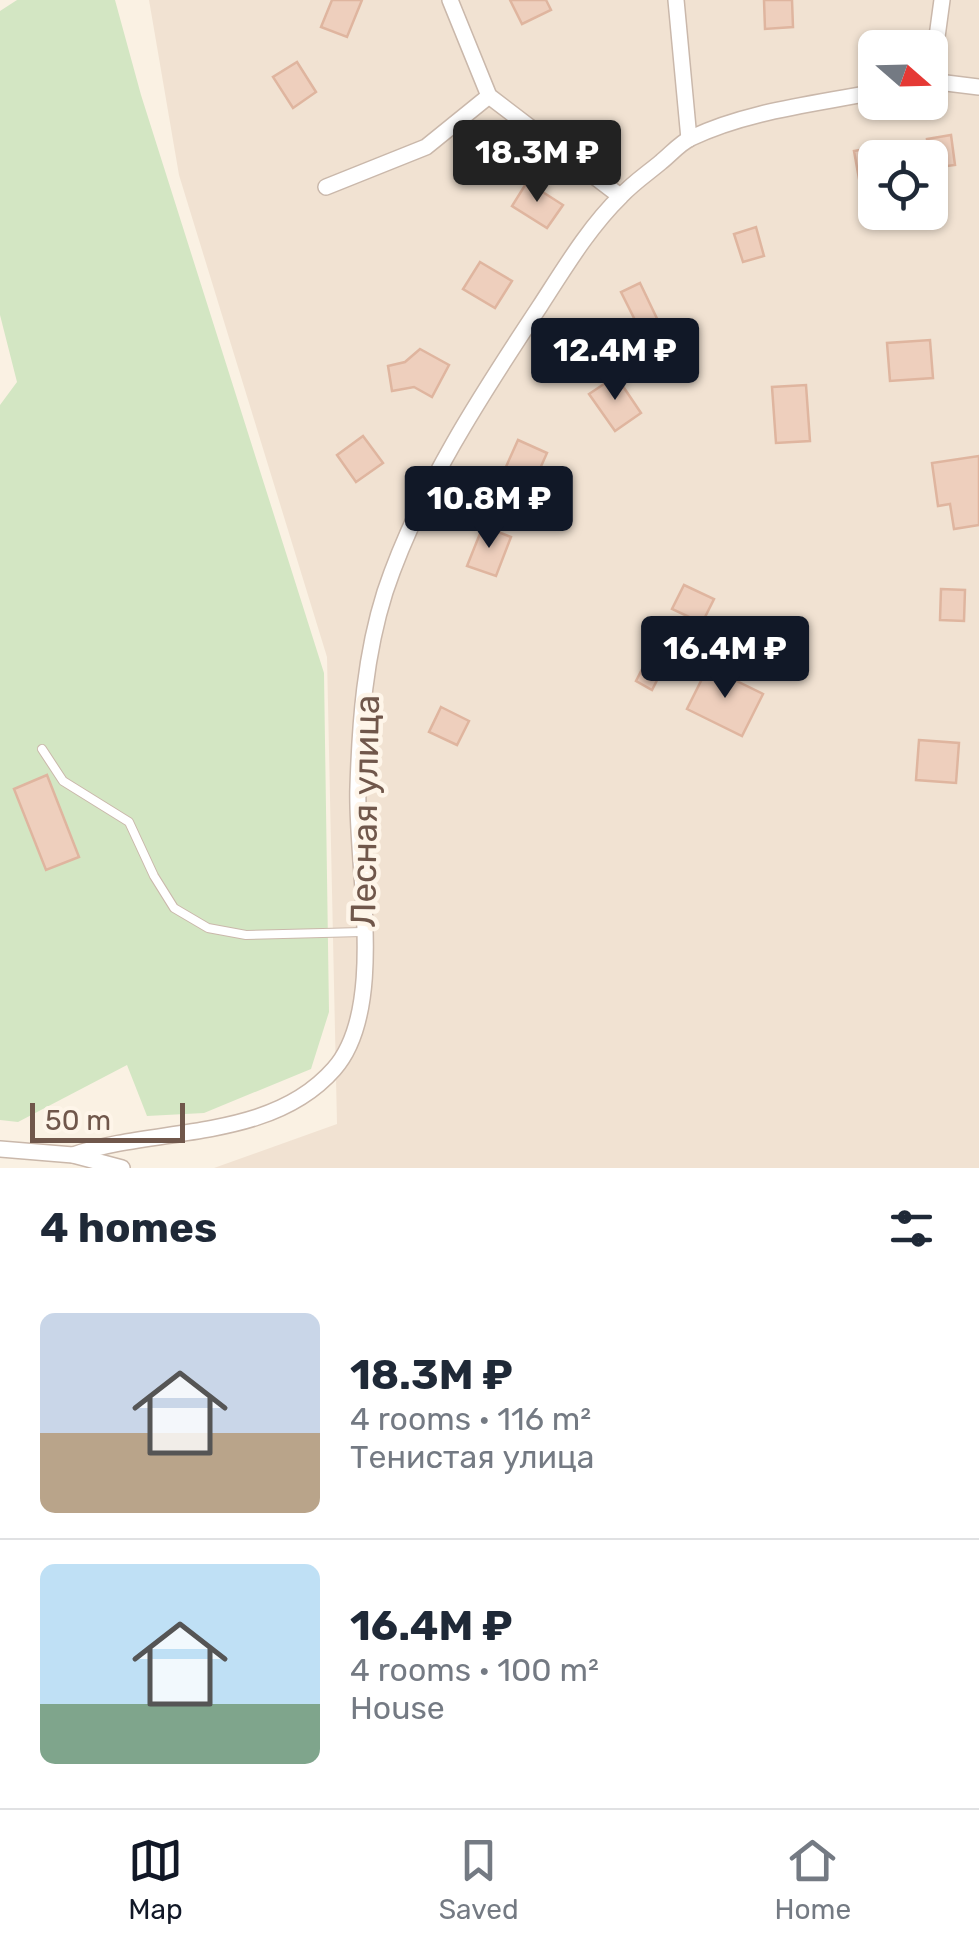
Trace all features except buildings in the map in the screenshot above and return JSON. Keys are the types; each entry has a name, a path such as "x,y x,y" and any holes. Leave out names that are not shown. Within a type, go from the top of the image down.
{"street":[{"path":"450,0 490,96 620,196"},
{"path":"676,0 689,139"},
{"path":"938,30 942,0"},
{"path":"948,83 979,86"},
{"name":"Лесная улица","path":"72,1155 109,1143 258,1118 303,1098 336,1068 356,1030 364,979 358,791 363,696 385,593 436,476 508,354 568,263 620,196 689,139 765,114 858,95"},
{"path":"326,188 426,147 490,96"},
{"path":"0,1149 72,1155 122,1168"}],"lane":[{"path":"42,749 63,781 130,822 154,876 174,908 208,928 246,935 362,932"}],"shaded area":[{"path":"149,0 979,0 979,1168 214,1168 337,1124 327,657 179,175"}],"green space":[{"path":"17,0 115,0 141,95 324,673 329,1012 311,1069 204,1113 147,1116 127,1065 18,1122 0,1120 0,405 17,382 0,315 0,11"}]}
